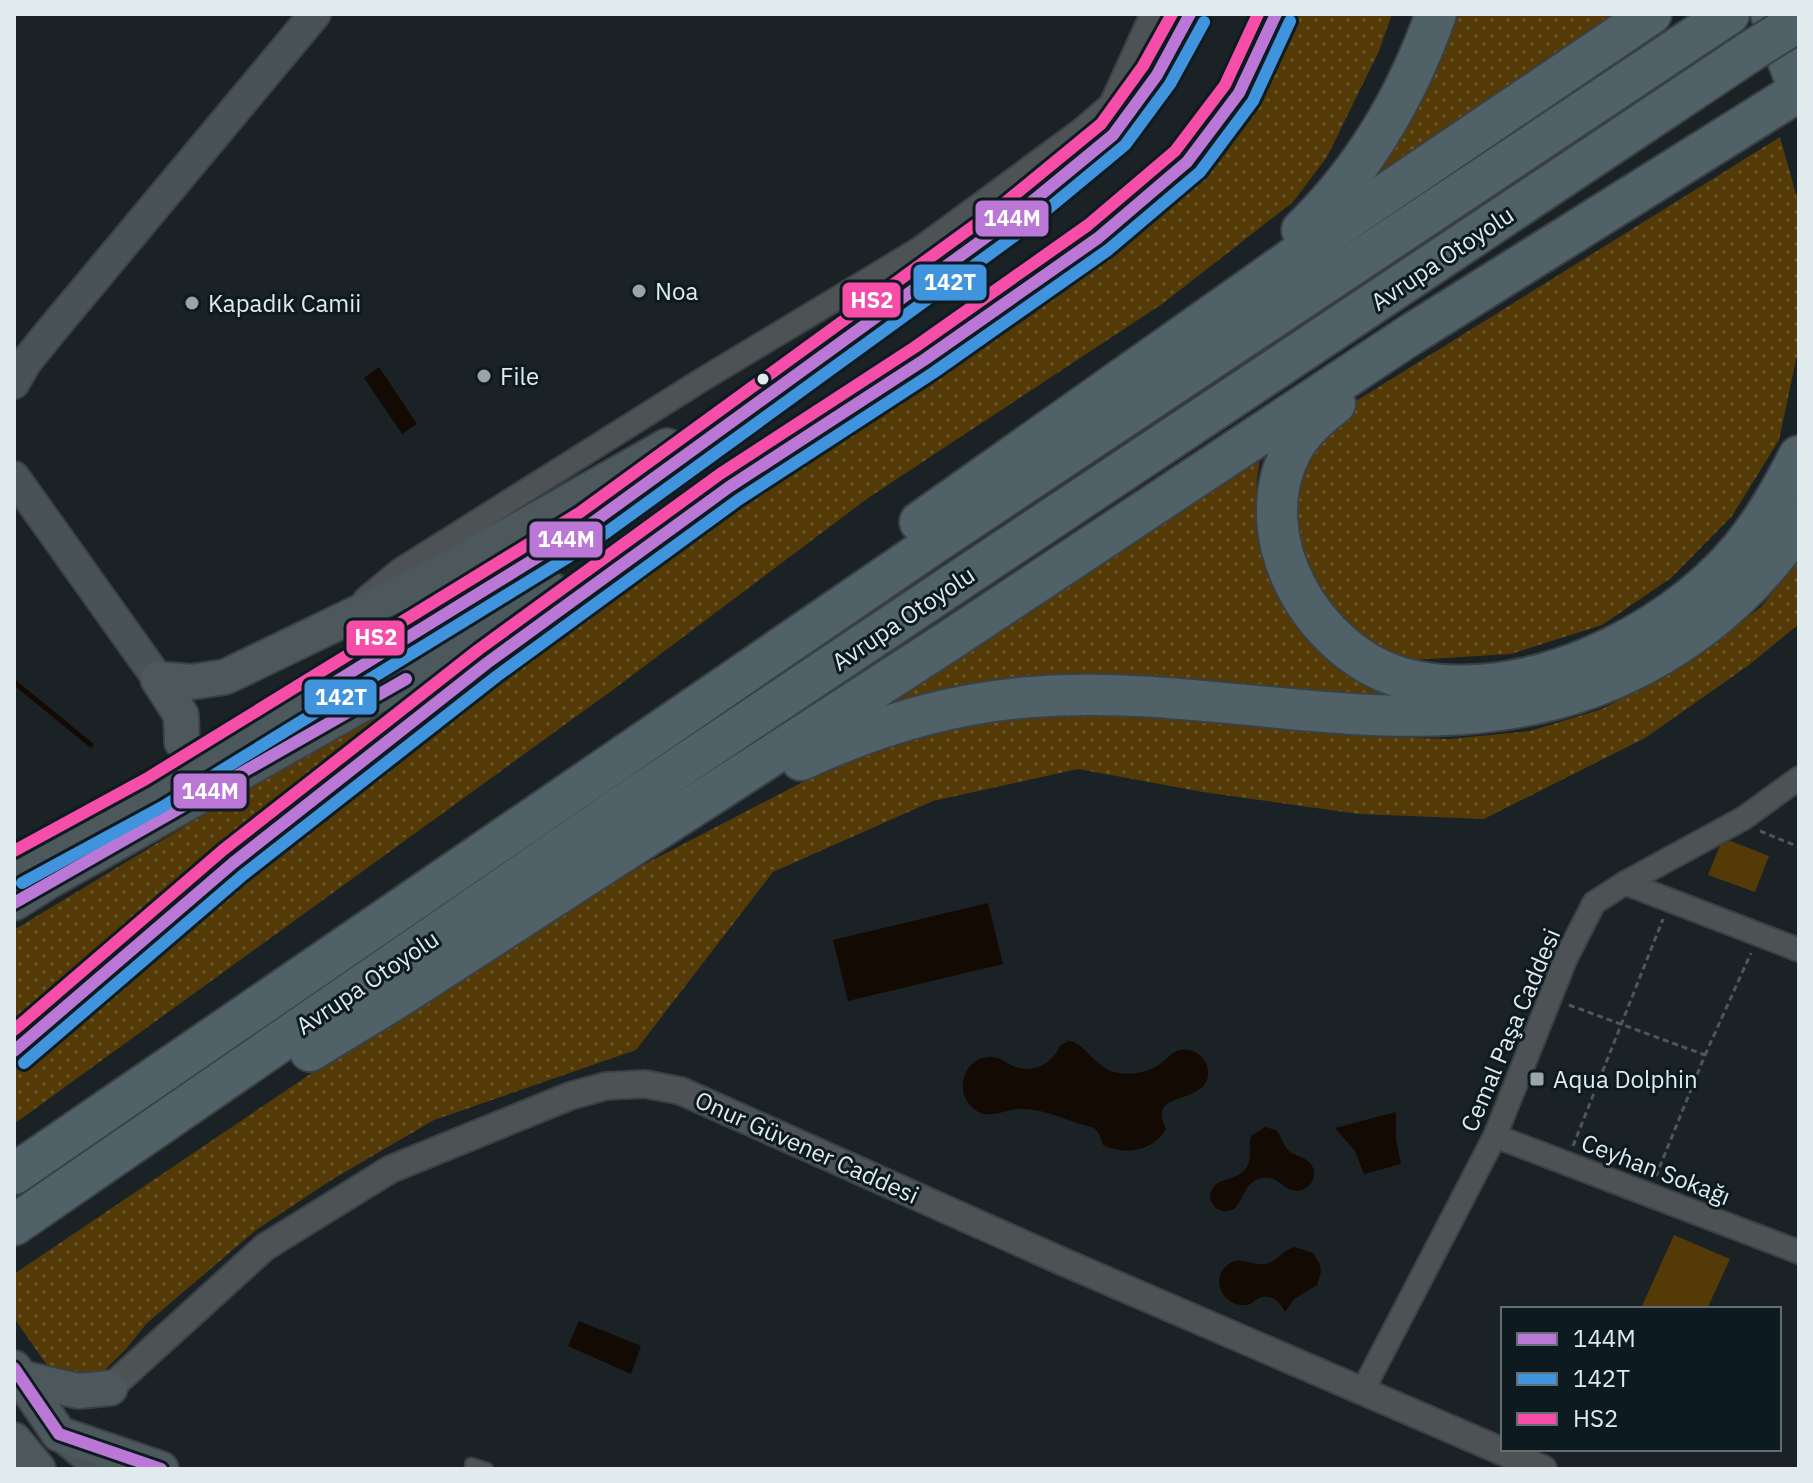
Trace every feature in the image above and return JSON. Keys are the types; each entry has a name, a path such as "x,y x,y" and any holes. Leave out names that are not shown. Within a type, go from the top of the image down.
{"highway":[{"path":"1104,392 1139,357 1273,256 1336,196 1362,163 1388,121 1410,79 1436,14"},
{"path":"765,658 788,626 824,592 999,464 1347,220 1651,14"},
{"name":"Avrupa Otoyolu","path":"14,1174 765,658 1729,14"},
{"path":"59,1194 156,1151 207,1121 273,1074 397,998 947,642 1293,411 1799,90 1771,14"},
{"name":"Avrupa Otoyolu","path":"14,1225 638,795 1799,21"},
{"path":"1446,314 1430,334 1308,427 1292,449 1277,508 1286,560 1304,603 1338,642 1367,663 1404,678 1442,685 1506,681 1574,663 1639,634 1674,612 1740,550 1774,505 1799,456"},
{"path":"664,825 717,806 796,762 838,743 937,710 987,702 1034,697 1148,697 1351,715 1421,717 1473,715 1550,700 1599,686 1644,664 1707,624 1744,590 1799,523"}],"main road":[{"path":"14,383 51,331 315,14"},
{"path":"14,869 154,793 588,526 1011,219 1113,135 1157,75 1190,14"},
{"path":"14,903 428,667 729,487 924,360 1073,256 1187,162 1239,93 1276,14"},
{"path":"158,679 191,682 225,677 445,571 797,372"},
{"path":"14,477 181,715 182,742"},
{"path":"14,1051 233,863 500,653 729,487"},
{"path":"154,793 176,758 201,706 225,677"},
{"path":"18,1373 78,1391 110,1388"},
{"path":"18,1373 59,1434 114,1463 161,1469"},
{"path":"110,1388 94,1423 114,1463"},
{"path":"14,1440 38,1469"},
{"path":"14,1457 20,1469"}],"street":[{"path":"334,624 400,570 700,381 919,249 1081,130 1111,104 1152,14"},
{"name":"Cemal Paşa Caddesi","path":"1363,1390 1495,1136 1566,958 1594,903 1738,822 1799,778"},
{"path":"1625,883 1799,950"},
{"name":"Onur Güvener Caddesi","path":"110,1388 265,1247 391,1169 570,1096 606,1086 645,1084 681,1091 1044,1253 1501,1451"},
{"name":"Ceyhan Sokağı","path":"1495,1136 1799,1252"},
{"name":"Onur Güvener Caddesi","path":"1502,1451 1543,1469"}],"lane":[{"path":"471,1464 487,1469"}],"path":[{"path":"1738,822 1799,847"},
{"path":"1566,1163 1671,900"},
{"path":"1648,1194 1705,1055 1760,935"},
{"path":"1550,998 1705,1055"}],"shaded area":[{"path":"1295,14 1392,14 1379,51 1327,157 1293,202 1162,304 868,498 614,689 14,1124 14,1070 218,890 636,572 1193,185 1254,113"},
{"path":"1454,14 1625,14 1365,194 1421,103"},
{"path":"1780,137 1799,205 1799,346 1779,440 1732,516 1671,578 1602,625 1511,654 1411,660 1342,629 1312,583 1295,540 1299,470 1348,406"},
{"path":"379,367 417,424 402,434 364,378"},
{"path":"1262,450 1256,494 1259,536 1271,576 1281,596 1304,636 1318,651 1348,672 1392,695 868,714"},
{"path":"1799,558 1799,624 1749,665 1645,738 1484,819 1359,814 1203,792 1078,769 933,801 773,872 636,1050 434,1120 333,1179 256,1230 147,1323 104,1371 83,1379 51,1371 14,1318 14,1274 395,1017 645,864 870,747 967,724 1054,716 1253,718 1353,736 1449,739 1530,731 1602,709 1679,668 1761,607"},
{"path":"484,645 47,991 14,1023 14,930"},
{"path":"1723,838 1769,856 1755,892 1708,875"},
{"path":"988,903 1003,964 848,1001 833,940"},
{"path":"1068,1041 1080,1046 1102,1066 1124,1074 1149,1070 1180,1050 1191,1051 1207,1064 1208,1075 1205,1085 1197,1091 1164,1108 1162,1116 1166,1129 1161,1136 1146,1147 1130,1151 1103,1145 1095,1129 1052,1114 1016,1109 985,1114 967,1102 964,1078 967,1070 979,1059 994,1057 1019,1068 1033,1068 1046,1063"},
{"path":"1396,1112 1396,1139 1401,1164 1364,1174 1355,1151 1335,1128"},
{"path":"1265,1127 1276,1130 1289,1151 1311,1164 1314,1173 1312,1182 1296,1191 1274,1179 1256,1180 1234,1209 1219,1210 1210,1199 1211,1191 1218,1183 1246,1168 1251,1136"},
{"path":"1674,1235 1730,1259 1708,1307 1642,1306"},
{"path":"1295,1247 1313,1253 1321,1272 1317,1285 1294,1299 1285,1312 1278,1302 1270,1298 1262,1297 1250,1304 1237,1305 1223,1294 1220,1276 1230,1263 1269,1263"},
{"path":"579,1321 641,1346 631,1374 568,1346"}],"waterway":[{"path":"14,682 91,745"}],"transit line":[{"name":"HS2","path":"14,851 146,779 579,513 1001,206 1101,124 1143,66 1172,14"},
{"name":"144M","path":"332,684 588,526 1011,219 1113,135 1157,75 1190,14"},
{"name":"HS2","path":"14,1030 223,850 478,650 720,474 915,347 1088,225 1175,151 1225,85 1258,14"},
{"name":"144M","path":"14,1051 233,863 487,663 729,487 924,360 1098,238 1187,162 1239,93 1276,14"},
{"name":"142T","path":"24,1063 243,875 497,676 738,500 933,373 1108,250 1200,172 1253,101 1290,21"},
{"name":"142T","path":"22,883 162,807 596,540 1020,232 1125,145 1170,84 1204,22"},
{"name":"144M","path":"14,903 406,679"},
{"name":"144M","path":"14,1368 59,1434 161,1469"}],"place":[{"name":"Noa","path":"639,291"},
{"name":"Kapadık Camii","path":"192,303"},
{"name":"File","path":"484,376"},
{"name":"Aqua Dolphin","path":"1537,1079"}]}
